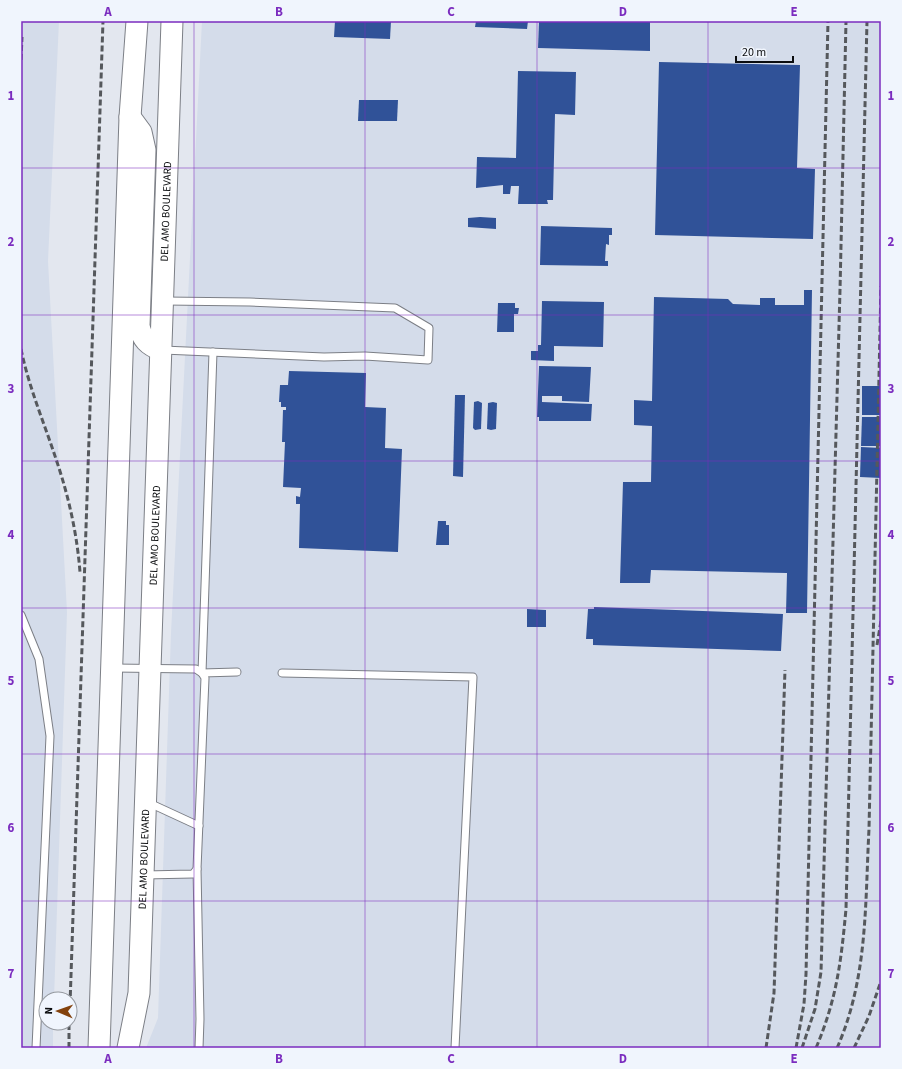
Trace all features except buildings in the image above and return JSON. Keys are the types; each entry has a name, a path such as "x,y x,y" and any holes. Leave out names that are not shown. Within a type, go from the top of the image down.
{"main road":[{"path":"99,1048 130,116 136,21"},
{"name":"DEL AMO BOULEVARD","path":"128,1048 138,993 172,21"},
{"path":"130,116 141,132 145,150 139,326 141,335 146,342 161,350"}],"lane":[{"path":"161,350 324,357 365,356 428,360 428,328 395,308 250,302 162,301"},
{"path":"199,1048 200,1019 197,869 205,678 202,673 213,352"},
{"path":"21,615 39,660 50,736 36,1048"},
{"path":"111,668 196,670 202,673 237,672"},
{"path":"282,673 473,677 455,1048"},
{"path":"145,801 199,826"},
{"path":"143,875 193,874 197,869"}],"shaded area":[{"path":"21,21 59,21 48,261 67,612 54,991 38,991 38,1031 53,1031 53,1048 21,1048"},
{"path":"202,21 881,21 881,1048 146,1048 158,1018 171,633"}],"railway":[{"path":"70,991 103,21"},
{"path":"796,1048 804,1004 806,974 828,21"},
{"path":"802,1048 815,1009 821,972 846,21"},
{"path":"816,1048 829,1013 837,980 846,909 867,21"},
{"path":"21,60 22,37"},
{"path":"837,1048 855,995 860,968 865,913 869,829 881,286"},
{"path":"21,349 24,364 65,489 75,530 80,572"},
{"path":"877,645 881,621"},
{"path":"766,1048 774,993 785,670"},
{"path":"854,1048 869,1016 881,981"},
{"path":"69,1031 69,1048"}]}
